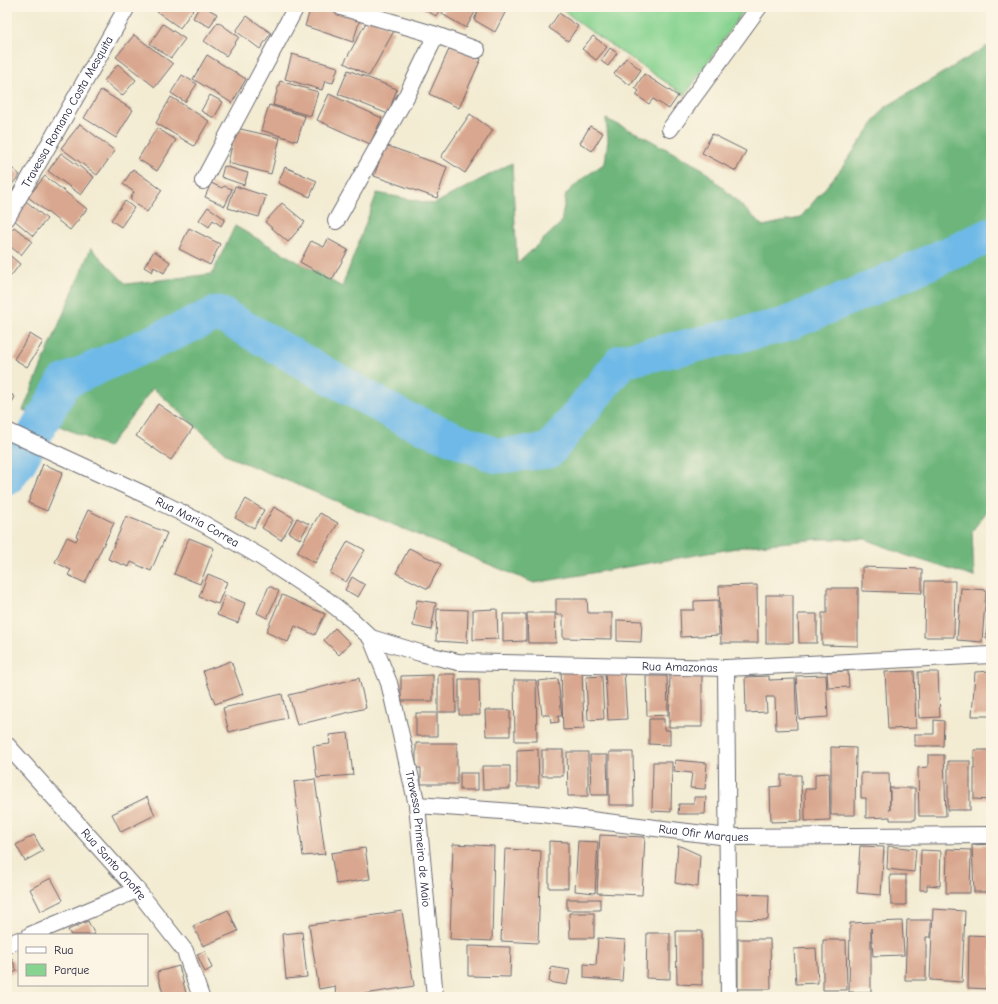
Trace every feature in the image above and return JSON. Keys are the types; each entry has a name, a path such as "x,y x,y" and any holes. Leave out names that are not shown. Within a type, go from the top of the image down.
{"street":[{"name":"Travessa Romano Costa Mesquita","path":"7,218 127,7"},
{"path":"203,181 296,7"},
{"path":"341,7 436,35 477,50"},
{"path":"670,129 759,7"},
{"path":"336,221 407,96 436,35"},
{"name":"Rua Maria Correa","path":"10,433 150,496 204,524 261,557 327,600 352,620 371,638"},
{"name":"Rua Amazonas","path":"371,638 420,653 458,662 726,668 991,655"},
{"name":"Travessa Primeiro de Maio","path":"371,638 389,683 417,805 435,997"},
{"path":"726,668 729,997"},
{"name":"Rua Santo Onofre","path":"7,745 137,890 185,951 201,997"},
{"name":"Rua Ofir Marques","path":"417,805 542,814 728,837 991,835"},
{"path":"32,934 137,890"},
{"path":"7,945 18,940"}],"green space":[{"path":"746,7 685,95 593,33 560,8"},
{"path":"991,44 991,506 972,531 974,577 905,555 866,539 820,539 748,546 534,583 230,457 153,388 108,447 23,410 91,248 126,284 212,274 235,226 342,287 377,193 434,204 512,163 517,264 561,223 566,194 582,179 605,163 608,140 606,119 641,135 703,169 763,226 800,218 841,169 884,108"}],"building":[{"path":"158,7 195,7 180,28 156,11"},
{"path":"199,7 205,7 217,14 210,27 193,18"},
{"path":"311,7 332,7 361,16 353,42 305,26"},
{"path":"420,7 441,7 436,16"},
{"path":"446,7 478,7 466,28 442,14"},
{"path":"480,7 508,7 495,32 474,20"},
{"path":"559,13 578,26 568,41 549,28"},
{"path":"247,16 271,33 260,49 236,31"},
{"path":"369,17 394,31 369,76 344,63"},
{"path":"218,22 239,37 226,56 204,41"},
{"path":"163,24 185,39 171,58 150,44"},
{"path":"134,35 173,64 155,87 116,57"},
{"path":"593,36 607,47 596,60 582,49"},
{"path":"451,45 481,59 459,108 429,94"},
{"path":"610,48 617,53 608,66 601,61"},
{"path":"292,54 338,67 333,83 325,81 322,90 285,79"},
{"path":"207,55 246,79 232,103 193,79"},
{"path":"626,58 641,70 630,85 614,74"},
{"path":"118,64 136,80 122,96 104,81"},
{"path":"348,70 397,89 388,114 338,94"},
{"path":"644,74 678,96 669,109 653,99 649,104 636,95 639,91 635,88"},
{"path":"182,75 197,84 185,102 171,93"},
{"path":"280,81 318,92 311,116 273,105"},
{"path":"101,90 133,110 116,138 84,118"},
{"path":"329,94 382,118 370,144 317,120"},
{"path":"210,95 223,102 214,118 201,111"},
{"path":"171,97 209,121 194,146 156,123"},
{"path":"269,105 305,116 297,141 261,130"},
{"path":"470,114 493,130 465,173 441,157"},
{"path":"80,124 115,151 97,175 61,148"},
{"path":"590,126 603,133 592,151 580,143"},
{"path":"157,128 176,140 157,171 138,159"},
{"path":"236,128 280,138 271,174 228,163"},
{"path":"712,134 746,151 736,171 702,153"},
{"path":"385,145 447,167 437,198 374,176"},
{"path":"61,153 94,177 81,195 48,171"},
{"path":"7,164 20,175 7,190"},
{"path":"224,166 248,173 244,185 221,177"},
{"path":"285,167 317,181 310,197 278,183"},
{"path":"133,169 162,190 147,212 130,199 134,192 123,184"},
{"path":"45,176 87,209 70,230 28,197"},
{"path":"211,183 222,188 224,186 232,189 225,206 205,197"},
{"path":"235,186 266,196 259,217 228,208"},
{"path":"26,201 47,219 33,236 12,218"},
{"path":"125,201 134,208 121,227 111,220"},
{"path":"282,203 305,222 288,242 265,222"},
{"path":"208,207 225,219 221,226 213,220 209,227 199,220"},
{"path":"14,227 32,241 21,255 7,244 7,236"},
{"path":"189,228 220,244 210,265 179,249"},
{"path":"328,239 348,250 332,280 300,262 311,241 324,247"},
{"path":"154,251 170,262 164,273 154,267 152,272 144,267"},
{"path":"7,253 20,264 11,276 7,273"},
{"path":"30,334 43,342 27,367 14,359"},
{"path":"7,392 15,397 7,411"},
{"path":"158,404 193,428 171,460 136,436"},
{"path":"43,464 63,472 47,511 28,503"},
{"path":"246,499 264,510 254,528 235,518"},
{"path":"274,507 294,518 281,540 262,528"},
{"path":"88,510 114,523 85,583 68,575 71,570 55,562 67,537 76,541 78,537 76,536"},
{"path":"320,513 338,523 315,563 297,552"},
{"path":"126,516 167,533 151,571 131,562 129,567 108,559"},
{"path":"297,518 309,524 300,539 289,533"},
{"path":"189,538 214,548 200,584 174,574"},
{"path":"348,541 365,550 346,582 330,573"},
{"path":"409,548 441,564 428,589 396,573"},
{"path":"862,567 922,569 922,593 862,591"},
{"path":"208,574 227,582 218,604 199,597"},
{"path":"352,577 365,585 358,597 345,590"},
{"path":"925,581 955,581 954,637 924,637"},
{"path":"757,585 758,643 721,643 719,586"},
{"path":"269,586 279,591 267,618 257,613"},
{"path":"827,588 858,588 858,646 822,645 822,613 827,613"},
{"path":"961,588 986,590 982,642 957,640"},
{"path":"225,595 245,603 238,623 217,615"},
{"path":"282,595 325,614 315,635 295,626 288,642 266,632"},
{"path":"766,595 793,595 793,643 766,643"},
{"path":"556,599 587,599 588,613 612,613 612,639 563,638 563,615 556,615"},
{"path":"417,600 436,603 431,630 413,626"},
{"path":"718,600 719,635 681,637 680,610 694,610 694,601"},
{"path":"988,606 991,606 991,638 986,638"},
{"path":"437,609 468,610 467,643 436,641"},
{"path":"497,609 498,639 473,640 473,610"},
{"path":"527,613 555,613 556,643 528,643"},
{"path":"503,614 526,614 526,641 503,642"},
{"path":"798,614 817,614 817,643 799,643"},
{"path":"617,620 642,621 641,642 617,641"},
{"path":"335,628 350,643 339,655 324,640"},
{"path":"231,661 243,694 215,704 203,671"},
{"path":"582,669 584,729 563,730 561,670"},
{"path":"624,670 627,719 608,720 605,672"},
{"path":"670,670 702,671 702,727 669,727"},
{"path":"848,671 849,687 828,688 827,672"},
{"path":"914,671 916,728 888,729 885,672"},
{"path":"991,671 991,716 972,716 975,672"},
{"path":"918,672 938,672 940,717 919,718"},
{"path":"438,674 455,674 456,712 438,712"},
{"path":"433,675 433,701 401,701 401,676"},
{"path":"826,675 828,717 799,719 796,676"},
{"path":"602,676 604,719 588,720 586,677"},
{"path":"646,676 667,676 668,715 647,716"},
{"path":"769,676 769,680 795,679 797,729 776,730 775,697 766,697 767,712 746,713 745,677"},
{"path":"359,678 366,708 297,725 289,695"},
{"path":"459,679 479,679 480,715 459,715"},
{"path":"558,679 562,716 558,716 559,722 551,723 550,715 542,715 538,681"},
{"path":"514,680 536,680 537,741 515,741"},
{"path":"282,694 287,718 229,732 223,708"},
{"path":"485,710 510,710 510,736 486,736"},
{"path":"416,713 437,713 437,736 416,736"},
{"path":"649,719 664,719 664,730 670,730 670,745 649,744"},
{"path":"934,720 944,721 943,746 915,746 915,734 934,734"},
{"path":"348,733 353,775 317,778 313,746 330,744 329,735"},
{"path":"416,743 457,743 457,784 421,784 421,768 416,768"},
{"path":"831,747 856,748 855,815 831,815"},
{"path":"538,749 539,787 517,787 517,750"},
{"path":"542,750 563,750 563,776 542,776"},
{"path":"974,750 991,750 991,800 974,799"},
{"path":"567,752 588,752 588,796 568,796"},
{"path":"609,752 633,752 634,805 609,805"},
{"path":"590,755 607,755 608,795 591,795"},
{"path":"928,755 944,755 946,816 919,816 918,768 928,767"},
{"path":"675,760 707,763 705,789 690,788 692,773 674,771"},
{"path":"948,761 970,761 970,810 948,810"},
{"path":"653,762 672,762 671,812 652,811"},
{"path":"482,766 510,766 510,789 483,789"},
{"path":"460,773 478,773 478,790 460,790"},
{"path":"829,773 830,820 805,821 805,789 815,789 815,774"},
{"path":"861,773 889,773 890,810 890,788 915,788 915,820 890,820 890,817 866,818 866,798 861,798"},
{"path":"781,775 801,775 802,821 771,822 770,787 781,786"},
{"path":"315,779 325,854 303,856 294,782"},
{"path":"147,797 155,815 121,832 112,814"},
{"path":"694,797 706,797 705,814 678,814 679,804 694,804"},
{"path":"34,835 43,851 25,861 16,845"},
{"path":"600,835 645,837 642,895 597,893"},
{"path":"549,841 568,842 568,888 549,888"},
{"path":"578,841 598,842 595,893 575,891"},
{"path":"453,844 494,846 492,941 450,939"},
{"path":"991,844 991,892 974,892 972,845"},
{"path":"678,845 700,855 698,887 675,883"},
{"path":"860,846 884,847 881,895 857,893"},
{"path":"888,846 916,849 914,872 887,869"},
{"path":"365,848 370,879 336,884 331,853"},
{"path":"505,849 541,851 538,943 501,941"},
{"path":"947,849 971,850 970,893 946,893"},
{"path":"921,850 941,851 940,886 927,885 927,890 920,890"},
{"path":"890,875 906,875 906,905 891,905"},
{"path":"51,878 63,900 41,911 30,889"},
{"path":"736,894 769,895 768,920 735,919"},
{"path":"567,899 600,899 600,910 567,910"},
{"path":"933,909 965,911 962,982 930,980"},
{"path":"228,910 238,931 203,946 193,926"},
{"path":"402,911 414,986 347,997 336,997 335,986 319,989 309,925"},
{"path":"569,913 594,913 594,938 570,938"},
{"path":"907,920 931,920 931,937 926,937 926,980 905,980"},
{"path":"88,921 94,934 70,934 68,930"},
{"path":"902,921 904,955 873,956 871,928 871,992 849,992 850,923"},
{"path":"676,931 702,931 702,985 677,984"},
{"path":"302,932 307,977 286,979 282,934"},
{"path":"647,933 670,933 670,979 646,978"},
{"path":"969,935 991,936 991,989 968,988"},
{"path":"598,938 625,940 622,981 584,978 584,964 596,965"},
{"path":"738,939 770,939 771,989 738,989"},
{"path":"823,940 846,940 847,990 823,990"},
{"path":"468,946 511,947 510,977 468,976"},
{"path":"816,948 818,983 796,984 794,949"},
{"path":"205,951 212,968 205,972 197,954"},
{"path":"12,959 17,971 7,975 7,961"},
{"path":"179,966 187,997 164,997 157,972"},
{"path":"551,967 570,970 567,985 549,982"}],"waterway":[{"path":"7,478 19,462 64,382 218,313 401,417 497,456 549,451 622,361 785,325 991,235"}]}
